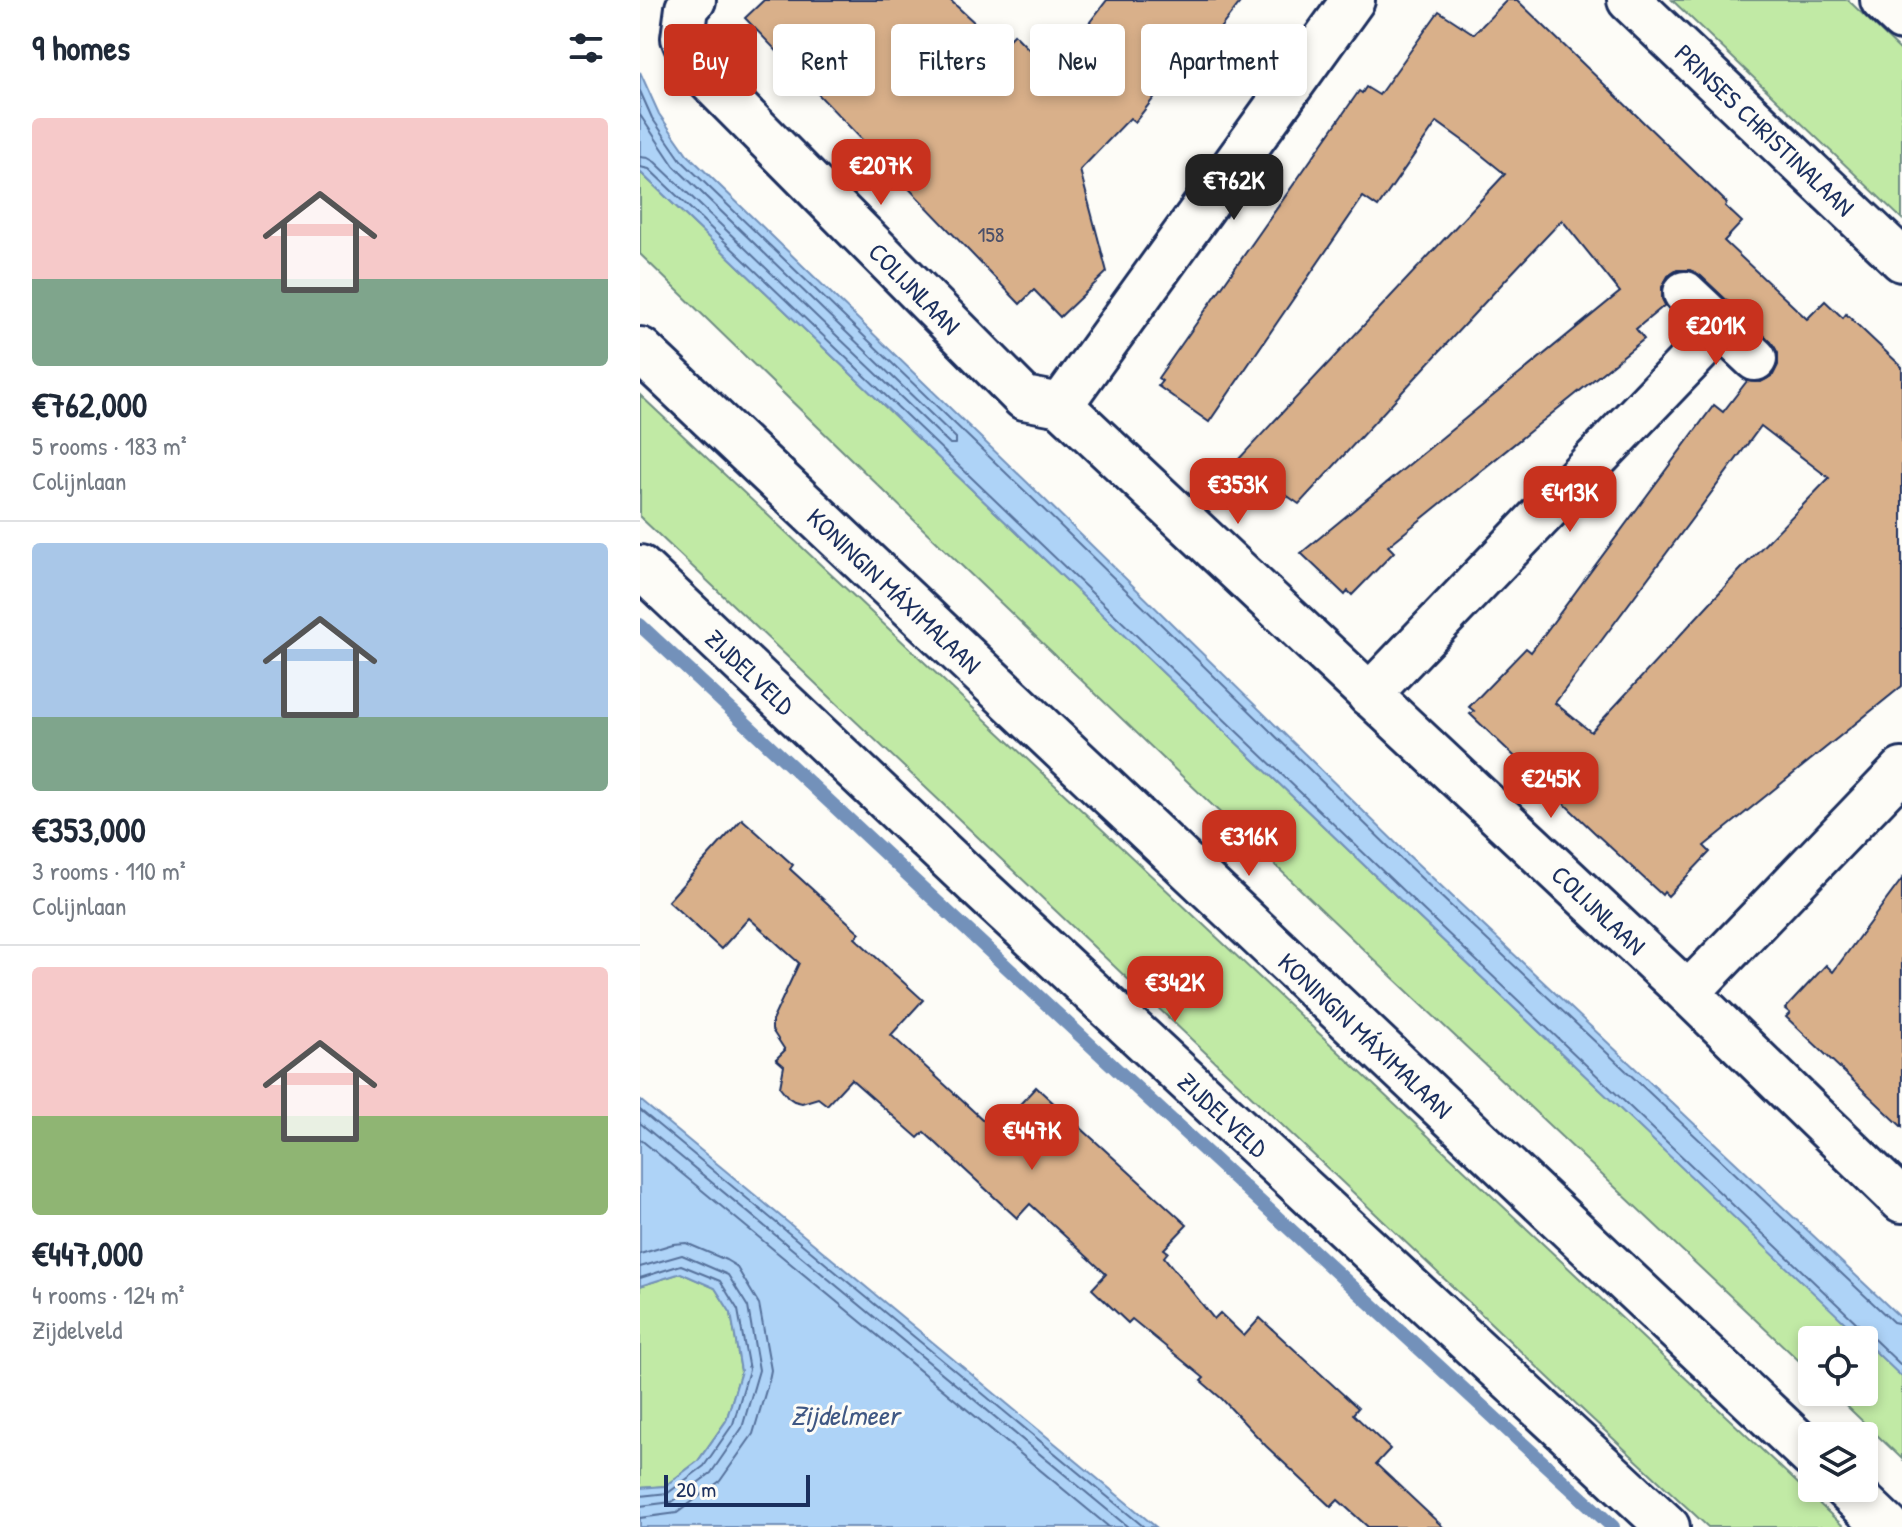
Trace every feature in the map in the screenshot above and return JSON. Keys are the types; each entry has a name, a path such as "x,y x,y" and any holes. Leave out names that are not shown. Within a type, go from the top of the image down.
{"street":[{"name":"COLIJNLAAN","path":"694,0 687,8 683,38 694,65 1024,398 1061,405 1688,993 1902,1201"},
{"path":"1061,405 1353,0"},
{"name":"PRINSES CHRISTINALAAN","path":"1629,0 1902,260"},
{"path":"1882,0 1902,19"},
{"path":"1685,293 1755,359"},
{"path":"1369,695 1722,327"},
{"name":"KONINGIN MÁXIMALAAN","path":"640,350 1798,1443"},
{"name":"ZIJDELVELD","path":"640,567 984,892 1668,1527"},
{"path":"1688,993 1902,770"},
{"path":"1861,1502 1887,1527"}],"green space":[{"path":"1672,0 1848,0 1902,52 1902,219"},
{"path":"640,172 1849,1326 1798,1326 1798,1360 1388,973 640,254"},
{"path":"640,395 1798,1484 1798,1502 1817,1502 1844,1527 1708,1527 640,517"},
{"path":"681,1273 715,1288 731,1313 741,1371 726,1421 698,1461 665,1486 640,1488 640,1286"},
{"path":"1878,1354 1902,1377 1902,1459 1878,1436 1878,1422 1863,1422 1847,1406 1878,1406"}],"water":[{"path":"640,72 659,114 687,154 1406,853 1902,1319 1902,1377 1878,1354 1878,1326 1848,1326 640,172"},
{"name":"Zijdelmeer","path":"640,1100 1156,1527 640,1527 640,1488 665,1486 698,1461 726,1421 741,1371 731,1313 715,1288 681,1273 640,1286"}],"building":[{"path":"764,0 950,0 976,24 891,24 891,96 1014,96 1014,34 1030,50 1030,96 1125,96 1125,24 1088,24 1107,0 1242,0 1223,24 1141,24 1141,96 1155,96 1135,122 1130,118 1080,170 1107,272 1060,317 1034,290 1020,304 820,96 875,96 875,24 773,24 773,47 757,30 757,24 751,24 745,18"},
{"path":"1507,0 1517,0 1727,203 1725,206 1742,222 1724,241 1807,319 1825,301 1843,318 1846,314 1902,367 1902,686 1704,846 1710,852 1668,896 1664,892 1662,895 1594,832 1470,714 1474,711 1469,707 1526,648 1531,652 1714,405 1723,412 1747,381 1761,382 1773,375 1778,365 1778,353 1771,342 1701,276 1690,270 1677,270 1668,276 1662,287 1665,305 1636,329 1644,339 1388,546 1394,552 1352,595 1348,591 1345,595 1301,553 1620,292 1562,220 1299,504 1237,461 1505,174 1437,122 1378,207 1363,197 1209,422 1158,386 1162,381 1158,378 1359,91 1362,93 1366,87 1379,95 1439,11 1474,34","holes":["1761,426 1829,478 1591,732 1555,703"]},
{"path":"742,819 793,865 790,869 860,933 855,938 923,1000 891,1035 995,1131 1036,1087 1187,1225 1164,1249 1168,1252 1164,1257 1214,1319 1220,1313 1244,1336 1260,1318 1358,1408 1353,1414 1390,1449 1376,1464 1443,1527 1368,1527 1338,1500 1331,1507 1201,1381 1204,1378 1132,1319 1128,1323 1092,1289 1106,1274 1030,1204 1017,1218 924,1132 918,1138 851,1079 827,1105 818,1098 802,1103 788,1097 780,1087 784,1066 776,1059 785,1050 772,1030 772,1021 799,963 749,918 721,949 668,901"},
{"path":"1902,879 1902,1127 1786,1017 1790,1013 1785,1009 1826,965 1833,972"}],"waterway":[{"path":"640,625 1613,1527"}]}
